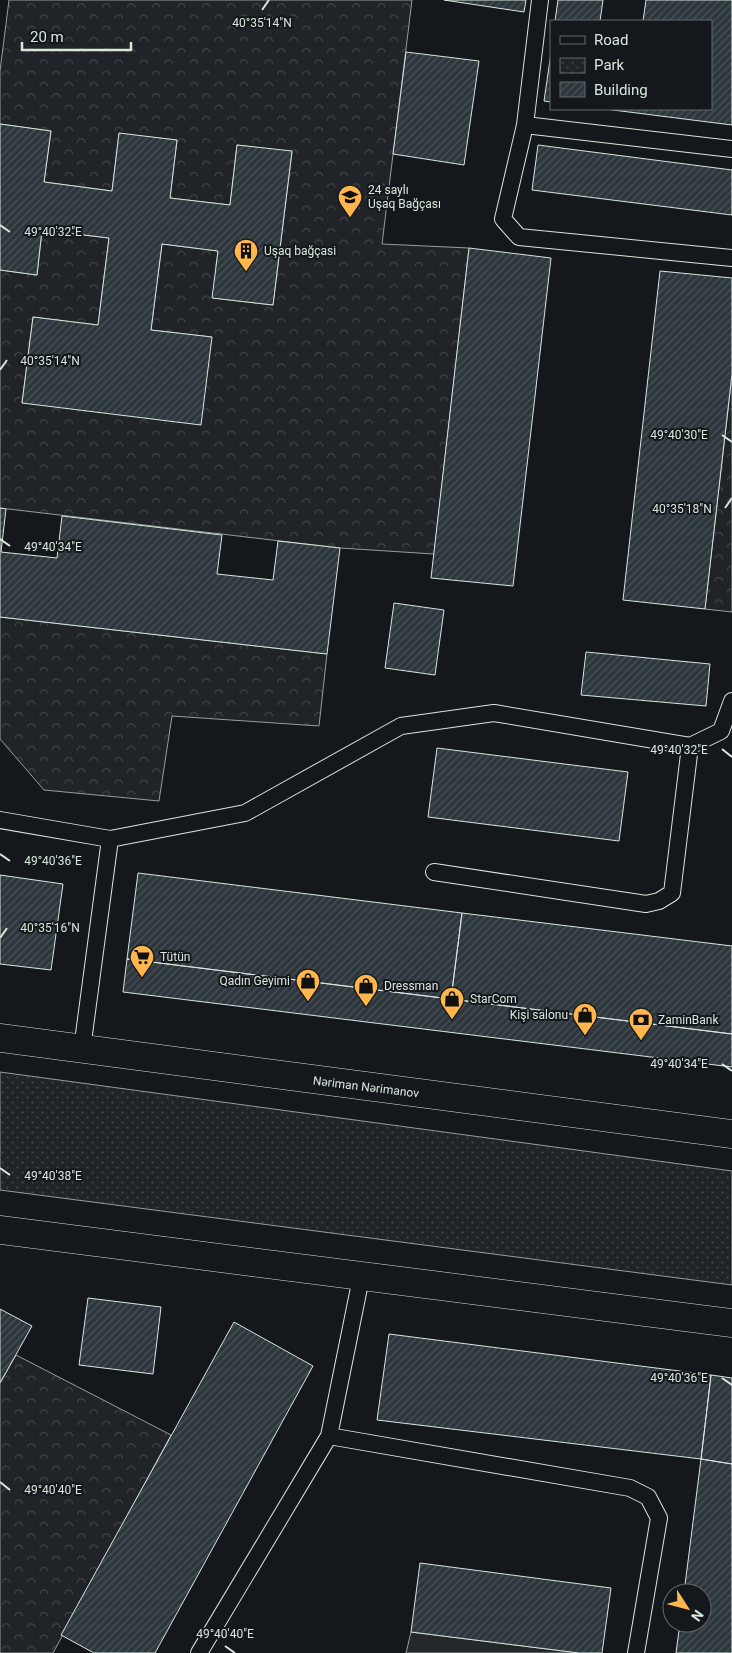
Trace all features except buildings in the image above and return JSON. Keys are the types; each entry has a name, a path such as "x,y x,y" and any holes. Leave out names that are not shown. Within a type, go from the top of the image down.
{"main road":[{"name":"Nəriman Nərimanov","path":"0,1038 732,1134"},
{"path":"0,1230 361,1278 732,1323"}],"lane":[{"path":"540,0 525,125 503,219 519,237 732,258"},
{"path":"525,125 732,149"},
{"path":"0,820 110,839 245,813 401,726 494,713 690,746 721,731 732,701"},
{"path":"434,872 646,904 659,901 672,893 690,746"},
{"path":"82,1050 110,839"},
{"path":"199,1653 329,1436 361,1278"},
{"path":"329,1436 630,1488 648,1497 659,1518 636,1653"}],"green space":[{"path":"9,0 412,0 382,244 469,248 434,554 340,548 0,508 0,270 37,275 42,230 109,238 98,325 33,317 22,403 212,337 151,330 162,244 218,251 213,298 273,305 292,152 237,145 230,205 170,198 177,140 119,134 112,191 44,182 51,131 0,124 0,71"},
{"path":"732,375 732,612 705,609"},
{"path":"0,617 327,654 319,726 172,716 159,801 44,790 0,739"},
{"path":"0,1072 732,1171 732,1285 0,1190"},
{"path":"16,1355 171,1435 53,1653 0,1653 0,1383"}],"shaded area":[{"path":"411,1632 579,1653 406,1653"}],"place":[{"name":"24 saylı Uşaq Bağçası","path":"350,218"},
{"name":"Uşaq bağçasi","path":"246,272"},
{"name":"Tütün","path":"142,978"},
{"name":"Qadın Geyimi","path":"308,1002"},
{"name":"Dressman","path":"366,1007"},
{"name":"StarCom","path":"452,1020"},
{"name":"Kişi salonu","path":"585,1036"},
{"name":"ZaminBank","path":"641,1041"}]}
